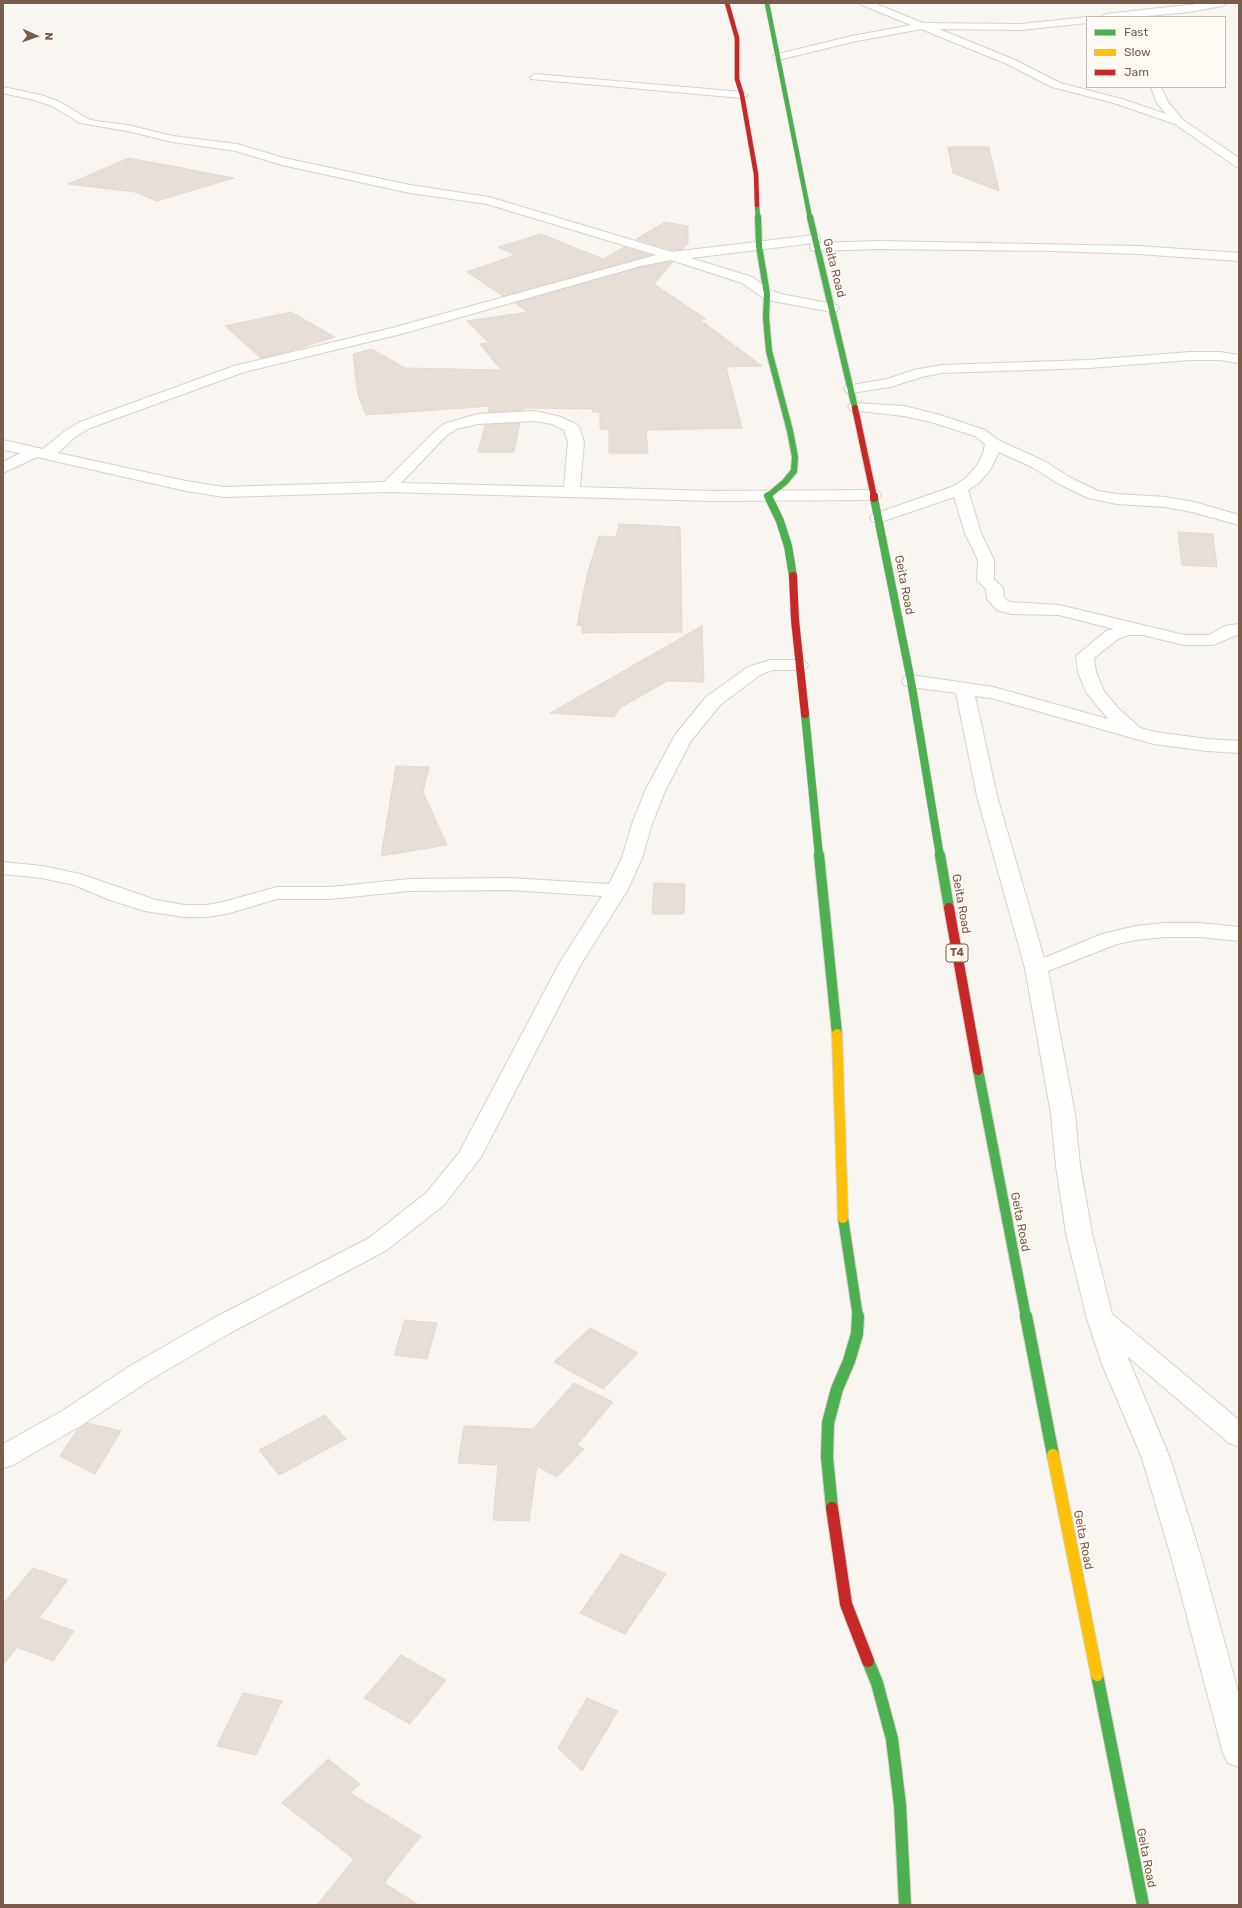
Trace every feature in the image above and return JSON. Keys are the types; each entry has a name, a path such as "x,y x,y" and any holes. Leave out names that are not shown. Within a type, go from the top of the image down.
{"main road":[{"path":"728,3 737,38 737,79 742,95 756,174 759,246 767,294 766,318 769,351 790,431 795,457 794,471 785,482 768,496 780,521 788,546 792,566 799,665 839,1052 843,1217 858,1311 857,1334 849,1361 837,1389 828,1423 827,1457 831,1503 846,1604 877,1683 892,1739 900,1805 905,1905"},
{"name":"Geita Road","path":"767,3 815,243 855,406 911,681 962,983 1011,1242 1143,1905"}],"street":[{"path":"865,3 1011,62 1056,85 1118,101 1179,122 1239,163"},
{"path":"1110,15 1188,9 1222,3"},
{"path":"778,57 852,39 922,26 1021,27 1086,20"},
{"path":"535,77 595,81 742,95"},
{"path":"1156,88 1163,103 1179,122"},
{"path":"3,90 37,97 56,104 84,121 96,124 127,128 173,139 237,148 282,161 410,189 489,201 742,278 757,286 767,294 798,303 832,308"},
{"path":"3,468 41,453 85,425 239,369 396,331 600,273 672,256 759,246 815,243 1051,246 1239,257"},
{"path":"851,389 890,383 919,373 941,369 1089,364 1190,356 1220,356 1239,359"},
{"path":"855,406 904,411 935,418 980,434 993,443 1038,464 1065,481 1094,494 1117,500 1165,502 1194,507 1239,520"},
{"path":"388,487 441,433 451,426 478,419 535,416 556,420 571,427 576,442 572,491"},
{"path":"878,518 916,503 960,489 973,480 984,467 991,454 993,443"},
{"path":"3,445 186,486 224,492 388,487 768,496 874,495"},
{"path":"960,489 973,533 988,566 985,575 986,580 994,588 996,599 1003,606 1011,609 1059,610 1184,640 1213,640 1230,630 1239,629"},
{"path":"1136,733 1111,712 1095,692 1087,672 1085,656 1112,635 1128,630 1143,630"},
{"path":"3,1457 72,1418 140,1373 221,1326 378,1244 434,1199 469,1157 570,964 616,891 632,858 642,824 655,791 682,739 713,701 739,681 761,667 770,665 799,665"},
{"path":"911,681 964,688 1031,703 1154,738 1207,745 1239,747"},
{"path":"964,688 986,796 1028,936 1036,968 1063,1114 1068,1166 1079,1233 1100,1319 1116,1364 1156,1458 1187,1560 1239,1753"},
{"path":"1207,745 1239,756"},
{"path":"3,868 42,872 80,880 118,895 153,906 184,911 207,911 226,908 277,893 330,893 410,885 509,884 616,891"},
{"path":"1036,968 1078,953 1110,939 1136,933 1165,930 1200,930 1239,934"},
{"path":"1100,1319 1239,1436"}],"building":[{"path":"948,147 989,147 999,191 953,173"},
{"path":"129,158 234,178 157,201 135,192 68,184"},
{"path":"665,222 688,226 688,243 683,249 672,250 636,239"},
{"path":"541,234 603,259 624,247 651,255 503,296 467,272 515,255 498,247"},
{"path":"673,262 654,284 706,319 699,319 762,366 726,367 742,428 646,430 648,453 609,453 609,429 600,429 600,412 593,412 592,409 524,408 523,410 488,412 490,406 366,415 358,395 353,354 372,349 405,368 501,370 480,344 489,343 467,321 528,312 515,303 641,267"},
{"path":"291,312 335,337 261,358 225,326"},
{"path":"520,423 514,452 478,452 485,425"},
{"path":"619,524 680,527 682,632 582,633 582,626 577,625 587,575 599,536 616,537"},
{"path":"1178,532 1213,534 1217,567 1182,565"},
{"path":"702,626 704,682 667,681 620,708 614,717 550,713"},
{"path":"396,766 429,767 423,792 447,845 381,856"},
{"path":"654,883 685,884 684,914 652,914"},
{"path":"405,1320 437,1323 427,1359 394,1355"},
{"path":"590,1328 638,1353 603,1389 554,1362"},
{"path":"574,1383 613,1402 577,1445 584,1449 557,1477 537,1466 529,1521 493,1520 498,1465 458,1463 464,1426 533,1429"},
{"path":"325,1415 346,1439 279,1475 259,1450"},
{"path":"87,1423 121,1431 95,1474 60,1456 77,1430"},
{"path":"621,1554 666,1574 625,1634 580,1613"},
{"path":"33,1568 68,1580 39,1618 74,1631 53,1661 17,1647 3,1665 3,1604"},
{"path":"401,1655 446,1680 410,1724 364,1698"},
{"path":"243,1693 282,1701 256,1755 217,1746"},
{"path":"587,1698 618,1711 582,1771 558,1748"},
{"path":"328,1759 360,1784 350,1793 421,1836 384,1883 419,1905 317,1905 354,1859 282,1803"}],"traffic: fast":[{"path":"767,3 814,239 855,408"},
{"path":"757,205 759,246 767,294 766,318 769,351 790,431 795,457 794,471 785,482 768,496 780,521 788,546 793,576"},
{"path":"874,498 911,681 949,908"},
{"path":"805,714 837,1034"},
{"path":"978,1070 1053,1455"},
{"path":"832,1508 827,1457 828,1423 837,1389 849,1361 857,1334 858,1311 843,1218"},
{"path":"868,1661 877,1683 892,1739 900,1805 905,1905"},
{"path":"1097,1675 1143,1905"}],"traffic: slow":[{"path":"837,1034 843,1218"},
{"path":"1053,1455 1097,1675"}],"traffic: jam":[{"path":"727,3 737,38 737,79 742,95 756,174 757,205"},
{"path":"855,408 874,498"},
{"path":"793,576 795,620 805,714"},
{"path":"949,908 978,1070"},
{"path":"832,1508 846,1604 868,1661"}]}
